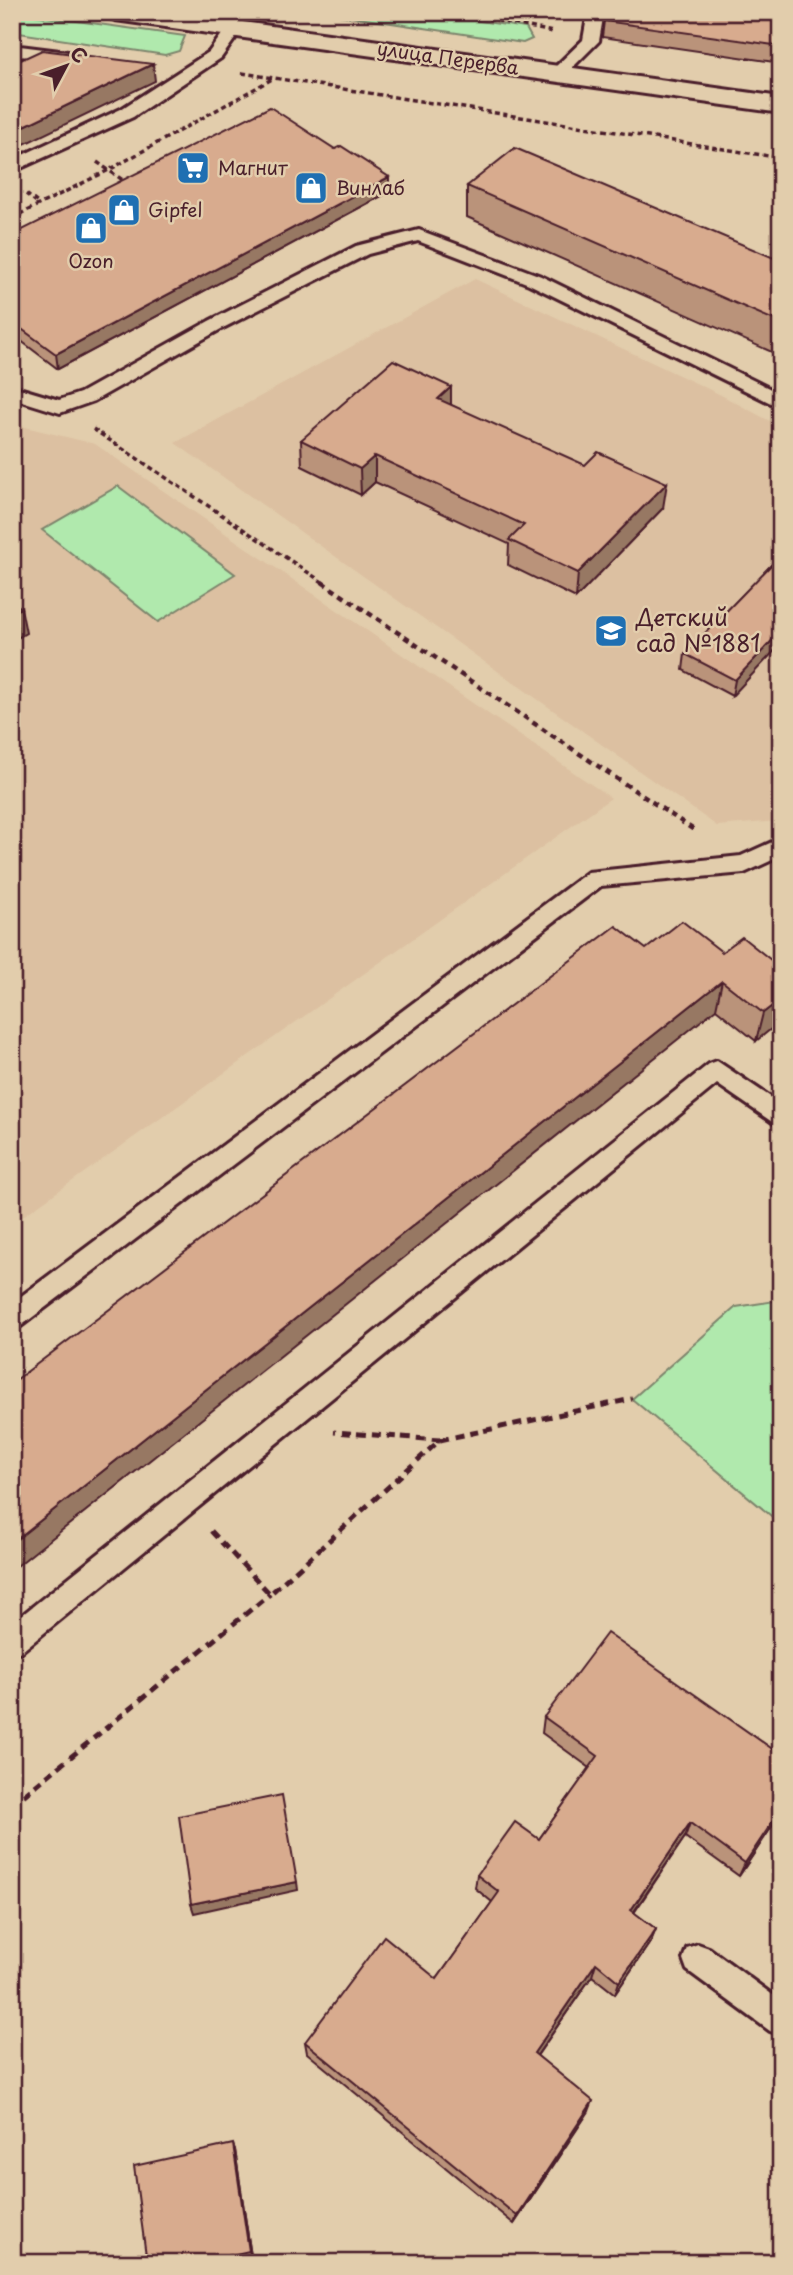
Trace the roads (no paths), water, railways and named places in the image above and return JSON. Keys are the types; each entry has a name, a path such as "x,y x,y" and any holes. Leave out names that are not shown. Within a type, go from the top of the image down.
{"main road":[{"name":"улица Перерва","path":"115,12 781,105"}],"lane":[{"path":"557,74 591,41 596,12"},
{"path":"12,167 127,113 183,73 215,55 234,29"},
{"path":"12,50 91,61"},
{"path":"157,70 183,73"},
{"path":"12,392 60,407 87,397 215,325 362,250 419,235 535,280 781,402"},
{"path":"12,1318 596,877 744,864 781,846"},
{"path":"12,1641 717,1071 781,1118"},
{"path":"698,1959 781,2020"}],"place":[{"name":"Магнит","path":"193,168"},
{"name":"Винлаб","path":"311,188"},
{"name":"Gipfel","path":"124,210"},
{"name":"Ozon","path":"91,228"},
{"name":"Детский сад №1881","path":"611,631"}]}
